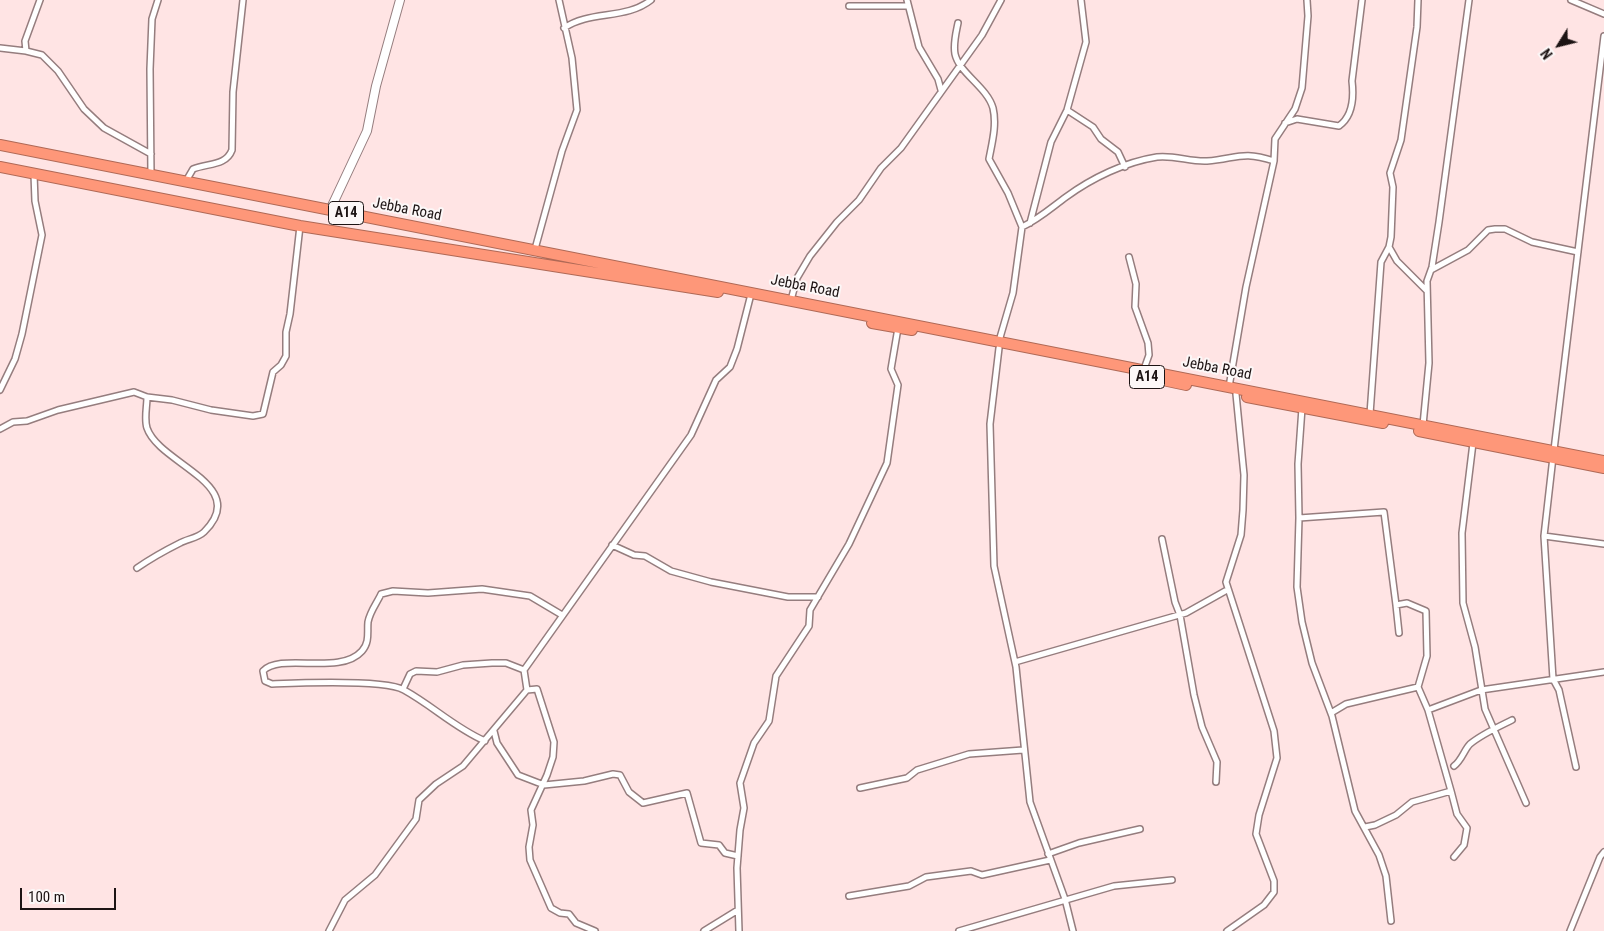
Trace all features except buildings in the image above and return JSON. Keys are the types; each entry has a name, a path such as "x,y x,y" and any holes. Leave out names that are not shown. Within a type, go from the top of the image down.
{"highway":[{"name":"Jebba Road","path":"0,145 535,249 750,298 898,328 1144,369 1302,408 1473,443 1604,461"},
{"name":"Jebba Road","path":"0,167 300,226 791,300 999,345 1232,390 1370,414 1554,454 1604,468"}],"street":[{"path":"26,51 25,40 40,0"},
{"path":"151,175 151,38 152,19 158,0"},
{"path":"186,182 193,169 206,164 221,162 229,158 232,150 233,92 243,0"},
{"path":"330,210 367,131 376,86 400,0"},
{"path":"535,249 562,151 577,110 572,58 559,0"},
{"path":"564,28 575,20 640,8 652,0"},
{"path":"791,300 797,278 810,256 837,222 859,200 882,168 901,148 982,35 1001,0"},
{"path":"1030,223 1051,142 1067,110 1086,42 1081,0"},
{"path":"1227,931 1264,905 1274,892 1274,881 1256,834 1259,815 1277,758 1274,731 1227,590 1227,575 1241,535 1244,475 1232,390 1246,287 1274,161 1276,139 1284,123 1295,109 1302,88 1308,16 1307,0"},
{"path":"1284,123 1297,119 1339,126 1345,122 1351,112 1352,82 1362,0"},
{"path":"1370,414 1380,262 1389,247 1393,187 1390,173 1392,162 1401,140 1418,0"},
{"path":"1423,425 1429,363 1427,281 1431,270 1469,0"},
{"path":"1571,0 1604,14"},
{"path":"849,6 908,3 919,47 938,79 942,90"},
{"path":"958,22 955,51 960,64 984,91 993,109 994,132 989,159 1008,193 1022,227 1013,293 999,345 990,424 994,566 1015,662 1030,802 1065,899 1072,931"},
{"path":"1576,767 1559,690 1553,679 1544,536 1604,36"},
{"path":"0,48 42,55 58,71 84,108 104,128 152,154"},
{"path":"1067,110 1093,127 1101,139 1118,152 1125,166"},
{"path":"1022,227 1083,186 1103,175 1141,161 1172,155 1203,161 1237,155 1258,155 1274,161"},
{"path":"0,390 15,359 22,334 42,235 35,200 34,174"},
{"path":"0,429 13,422 28,421 58,410 91,404 134,392 147,397 172,400 211,410 253,416 263,414 272,372 281,364 286,356 286,332 290,314 300,226"},
{"path":"1431,270 1468,250 1488,230 1495,229 1505,229 1532,242 1578,252"},
{"path":"1389,247 1397,261 1427,291"},
{"path":"1129,257 1136,284 1135,307 1148,343 1149,355 1144,369"},
{"path":"527,690 524,670 691,435 716,380 730,367 737,349 750,298"},
{"path":"739,931 738,856 744,808 740,783 754,743 769,721 776,676 808,626 810,610 849,544 887,463 898,385 891,369 898,328"},
{"path":"137,568 180,543 203,533 213,520 218,506 210,485 189,466 160,448 152,436 147,427 147,397"},
{"path":"1302,408 1298,464 1297,587 1302,622 1312,662 1331,713 1355,811 1379,854 1386,876 1391,921"},
{"path":"1473,443 1462,532 1463,603 1475,647 1482,690 1492,729 1526,803"},
{"path":"1299,518 1384,512 1399,632"},
{"path":"1544,536 1604,544"},
{"path":"1162,540 1175,602 1180,615 1194,696 1202,727 1217,762 1216,782"},
{"path":"612,545 629,554 645,556 671,571 719,584 788,597 818,597"},
{"path":"485,741 453,724 403,689 390,685 272,684 265,681 263,671 267,667 276,664 320,664 352,658 362,651 367,642 368,623 372,610 381,594 393,591 428,593 482,589 530,596 562,615"},
{"path":"1015,662 1180,615 1227,590"},
{"path":"1396,605 1407,603 1426,610 1427,656 1418,687 1428,710 1457,814 1467,828 1464,845 1454,857"},
{"path":"403,689 410,674 416,671 438,672 463,665 506,663 524,670"},
{"path":"1428,710 1482,690 1604,672"},
{"path":"1331,713 1346,704 1418,687"},
{"path":"329,931 346,900 375,875 416,820 419,800 436,784 463,766 527,690 537,689 554,742 553,757 544,785 531,810 533,824 529,846 530,860 551,908 560,913 569,914 576,923 595,931"},
{"path":"1454,766 1460,761 1471,744 1492,729 1512,720"},
{"path":"494,731 497,743 518,775 544,785 584,781 613,774 620,775 630,792 643,803 687,793 701,843 719,845 726,853 738,856"},
{"path":"860,788 907,778 917,770 969,754 1023,750"},
{"path":"1365,827 1375,825 1396,815 1412,802 1451,791"},
{"path":"1048,854 1079,843 1140,829"},
{"path":"1570,931 1600,857 1604,852"},
{"path":"849,896 908,886 926,877 970,871 982,875 1050,860"},
{"path":"959,931 1114,886 1172,880"},
{"path":"704,931 738,910"}]}
